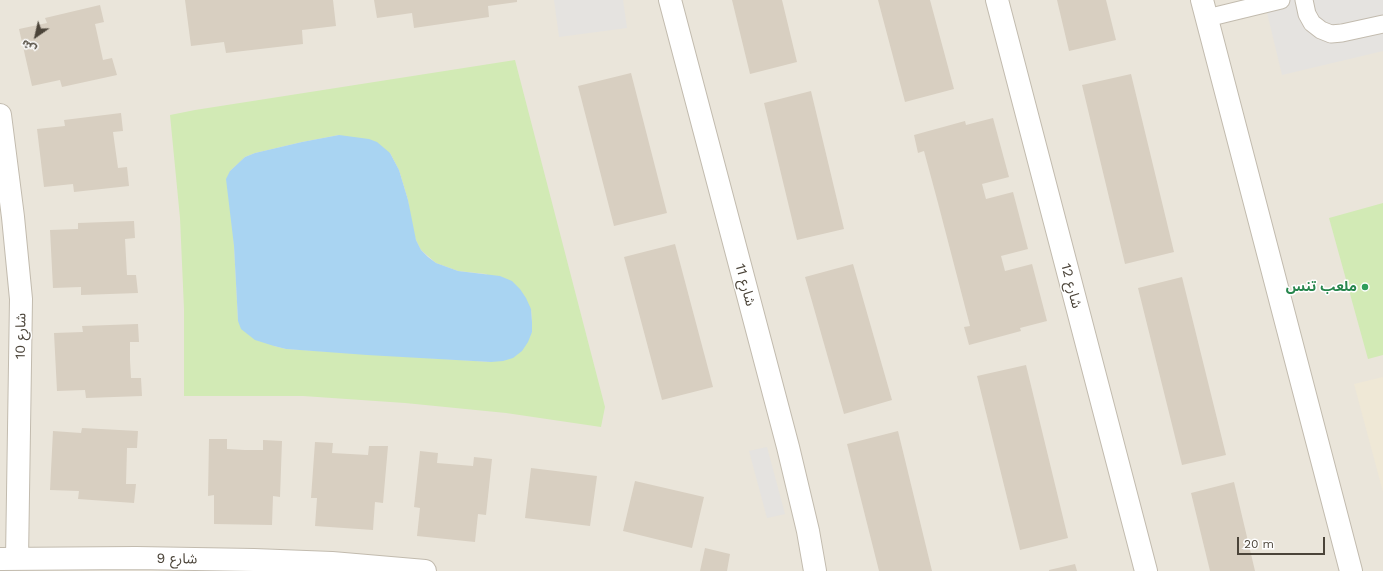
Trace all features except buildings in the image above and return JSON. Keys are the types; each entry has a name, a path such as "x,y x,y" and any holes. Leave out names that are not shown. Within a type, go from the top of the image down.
{"street":[{"name":"شارع 11","path":"670,0 786,440 808,531 815,571"},
{"name":"شارع 12","path":"997,0 1146,571"},
{"path":"1205,9 1351,571"},
{"name":"شارع 10","path":"0,115 22,299 8,559"},
{"name":"شارع 9","path":"8,559 136,558 254,560 332,563 425,571"}],"lane":[{"path":"1205,9 1281,0"},
{"path":"1304,0 1307,14 1312,23 1321,30 1331,34 1342,34 1383,24"}],"shaded area":[{"path":"0,0 1383,0 1383,571 0,571"},
{"path":"554,0 623,0 627,28 559,37"},
{"path":"1264,0 1383,0 1383,51 1282,75"},
{"path":"1383,377 1383,492 1354,384"},
{"path":"767,447 785,514 767,518 749,451"}],"green space":[{"path":"515,60 605,407 601,427 506,413 405,403 303,396 184,396 184,309 180,218 170,115","holes":["339,135 390,153 399,170 408,200 412,228 421,250 436,263 458,271 486,274 531,309 532,332 491,362 286,349 274,346 238,321 230,171 245,157 255,153"]},
{"name":"ملعب تنس","path":"1383,203 1383,355 1368,359 1329,218"}],"water":[{"path":"339,135 369,139 377,142 390,153 399,170 408,200 416,240 421,250 428,257 436,263 458,271 500,276 512,281 520,289 531,309 532,322 532,332 522,351 513,358 491,362 286,349 255,340 241,329 238,321 234,246 226,179 230,171 245,157 255,153"}],"place":[{"name":"ملعب تنس","path":"1365,287"}]}
